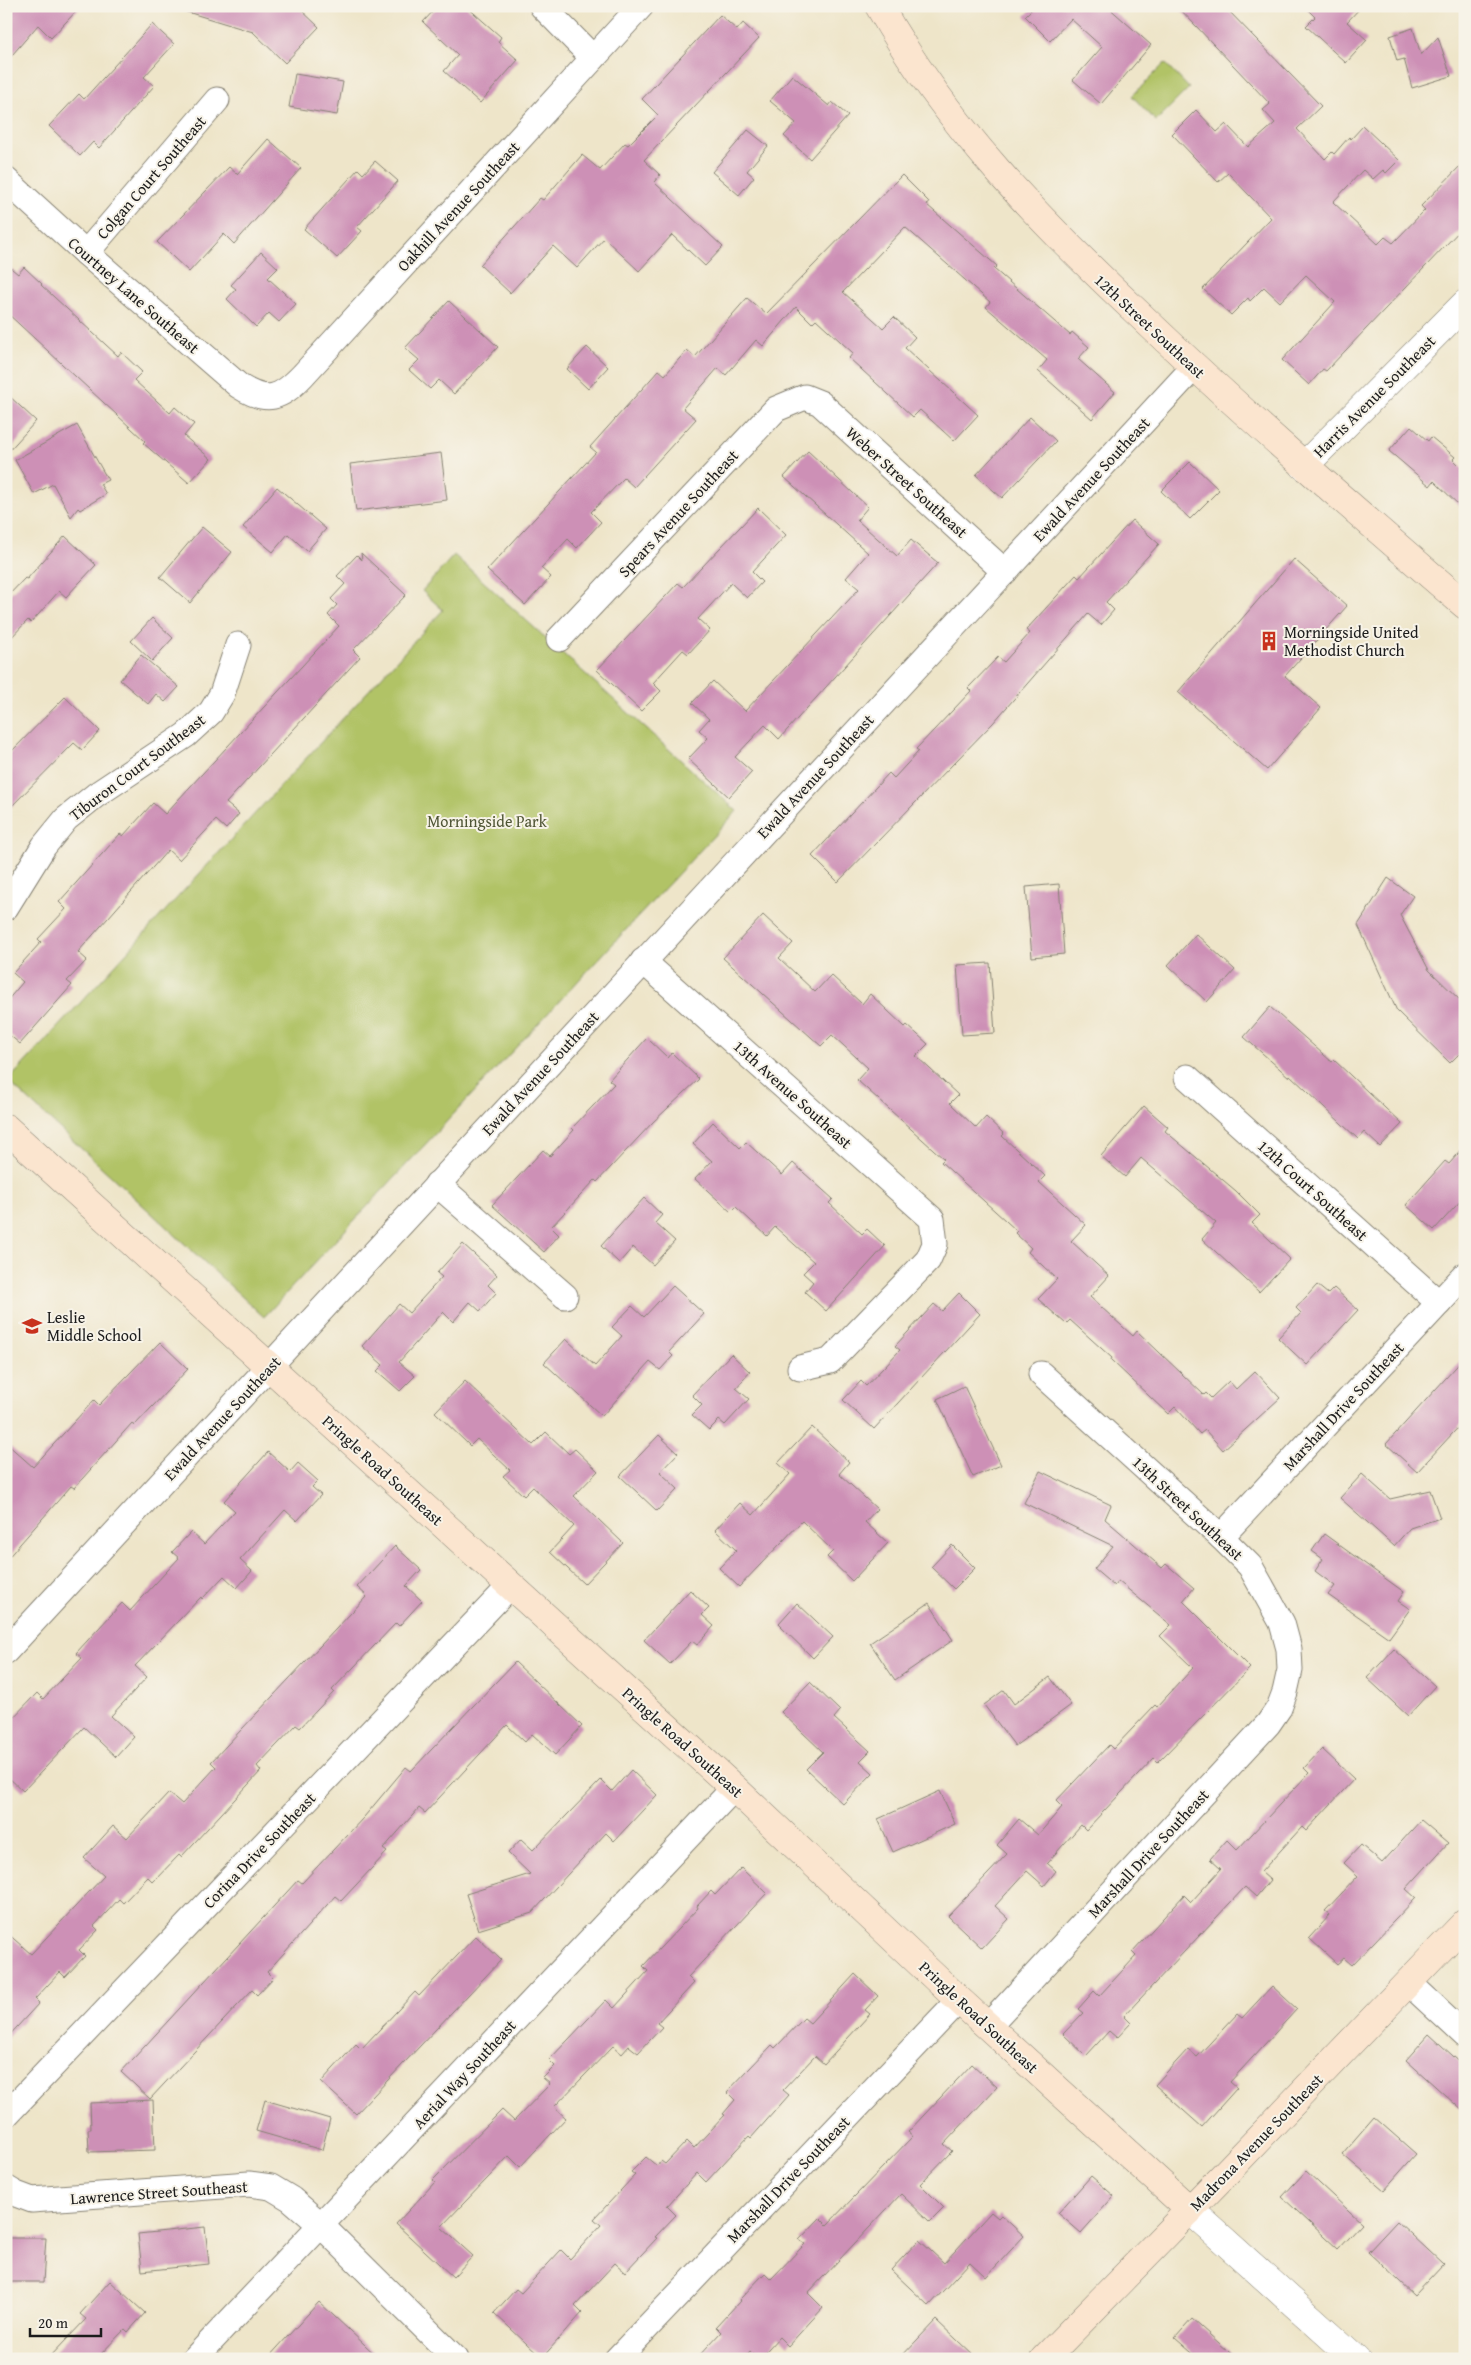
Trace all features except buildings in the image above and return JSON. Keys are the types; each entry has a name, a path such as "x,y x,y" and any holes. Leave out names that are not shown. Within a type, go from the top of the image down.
{"main road":[{"name":"12th Street Southeast","path":"879,6 908,55 955,122 999,174 1080,260 1194,367 1304,466 1465,605"},
{"name":"Pringle Road Southeast","path":"6,1128 734,1788 959,2000 1190,2210"},
{"name":"Madrona Avenue Southeast","path":"1044,2359 1190,2210 1465,1923"}],"street":[{"path":"542,6 593,58"},
{"name":"Oakhill Avenue Southeast","path":"269,398 289,389 303,375 641,6"},
{"name":"Colgan Court Southeast","path":"86,253 216,100"},
{"name":"Courtney Lane Southeast","path":"6,180 86,253 239,386 254,396 269,398"},
{"name":"Harris Avenue Southeast","path":"1304,466 1465,304"},
{"name":"Ewald Avenue Southeast","path":"6,1651 643,960 1194,367"},
{"name":"Weber Street Southeast","path":"805,396 820,403 1005,572"},
{"name":"Spears Avenue Southeast","path":"559,639 776,409 805,396"},
{"name":"Tiburon Court Southeast","path":"6,907 44,846 66,819 96,795 186,735 211,712 222,694 238,645"},
{"name":"13th Avenue Southeast","path":"643,960 932,1219 936,1244 928,1260 830,1361 800,1368"},
{"name":"12th Court Southeast","path":"1187,1077 1439,1303"},
{"path":"437,1184 565,1296"},
{"name":"Marshall Drive Southeast","path":"1221,1537 1465,1275"},
{"name":"13th Street Southeast","path":"1041,1374 1221,1537 1250,1566 1282,1623 1289,1649 1290,1670"},
{"name":"Corina Drive Southeast","path":"6,2115 511,1585"},
{"name":"Marshall Drive Southeast","path":"988,2026 1268,1724 1279,1708 1290,1670"},
{"name":"Aerial Way Southeast","path":"194,2359 734,1788"},
{"path":"1409,1983 1465,2035"},
{"name":"Marshall Drive Southeast","path":"617,2359 959,2000"},
{"name":"Lawrence Street Southeast","path":"6,2188 32,2200 248,2184 271,2187 291,2199 321,2225 456,2359"},
{"name":"Pringle Road Southeast","path":"1190,2210 1356,2359"}],"green space":[{"path":"1165,63 1189,88 1156,121 1132,96"},
{"name":"Morningside Park","path":"454,555 737,811 264,1317 8,1081 443,610 422,591"}],"place":[{"name":"Morningside United Methodist Church","path":"1269,641"},
{"name":"Leslie Middle School","path":"32,1326"}]}
